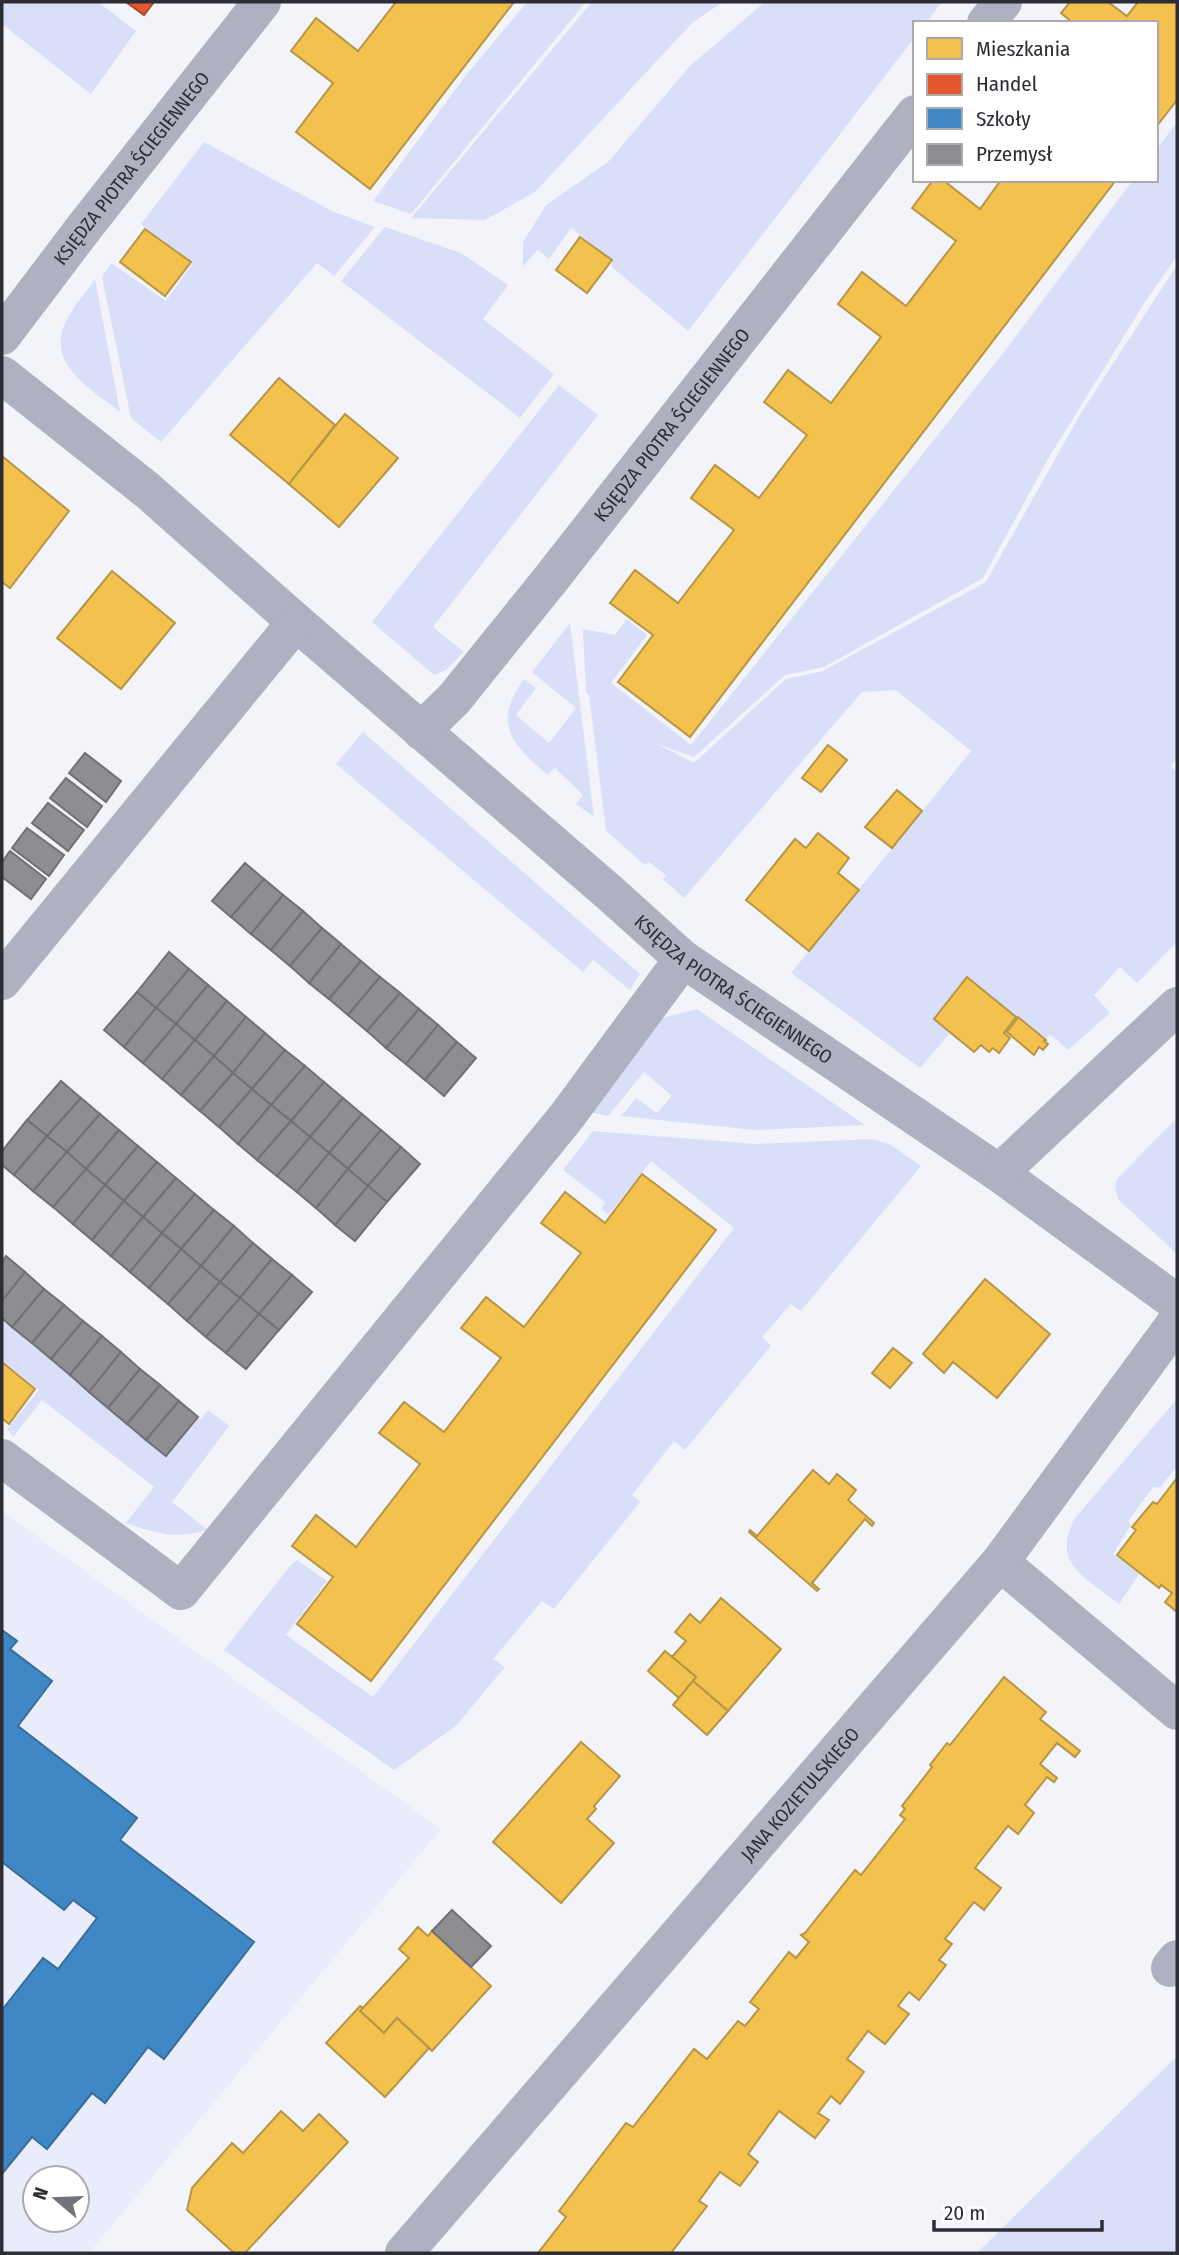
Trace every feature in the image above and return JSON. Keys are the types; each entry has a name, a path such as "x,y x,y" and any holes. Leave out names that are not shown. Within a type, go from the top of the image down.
{"street":[{"name":"KSIĘDZA PIOTRA ŚCIEGIENNEGO","path":"2,336 262,2"},
{"path":"988,21 1003,2"},
{"name":"KSIĘDZA PIOTRA ŚCIEGIENNEGO","path":"421,731 454,699 550,580 913,117"},
{"name":"KSIĘDZA PIOTRA ŚCIEGIENNEGO","path":"2,375 147,490 683,959 999,1173 1177,1304"},
{"path":"2,981 296,622"},
{"path":"2,1458 181,1591 566,1116 683,959"},
{"path":"999,1173 1177,1006"},
{"name":"JANA KOZIETULSKIEGO","path":"404,2253 1000,1562 1177,1321"},
{"path":"1000,1562 1177,1711"}],"shaded area":[{"path":"2,2 98,2 136,31 91,94 2,24"},
{"path":"527,2 586,2 411,214 373,201 467,74"},
{"path":"592,2 723,2 692,23 535,192 485,220 411,218"},
{"path":"765,2 942,2 928,21 913,21 913,40 688,331 612,267 612,260 571,228 549,259 538,250 523,266 523,242 546,205 608,162 690,66"},
{"path":"1177,122 1177,256 1145,302 1048,459 983,578 824,667 785,675 694,757 657,744 694,763 786,679 823,671 986,582 1081,413 1177,265 1177,758 1171,766 1177,772 1177,942 1137,983 1120,967 1094,995 1110,1013 1068,1050 1050,1034 1046,1040 967,977 934,1018 950,1033 920,1068 791,973 971,751 896,690 862,692 684,898 663,879 666,875 649,862 645,865 606,831 589,695 586,692 583,629 615,635 627,619 647,635 611,683 691,745 1004,352 1132,182 1158,182 1158,147"},
{"path":"204,142 334,212 375,227 334,276 317,263 161,442 131,418 102,277 111,263 166,301 193,263 141,224"},
{"path":"385,227 461,253 508,285 483,319 554,374 520,418 341,281"},
{"path":"95,279 120,412 80,380 65,361 61,349 61,337 66,321"},
{"path":"559,385 598,415 433,627 464,652 446,670 434,675 372,622"},
{"path":"570,623 594,817 576,804 583,795 555,768 547,775 524,753 510,732 508,721 514,695 524,679 536,688 516,715 549,743 576,708 532,672"},
{"path":"363,732 640,974 630,990 593,960 583,972 336,764"},
{"path":"697,1009 865,1125 754,1130 621,1116 636,1098 657,1113 672,1096 644,1072 608,1116 589,1112 659,1019"},
{"path":"1177,1118 1177,1254 1118,1199 1115,1187 1117,1179"},
{"path":"593,1131 755,1144 872,1139 891,1145 921,1166 801,1311 791,1304 762,1337 771,1346 685,1450 674,1441 632,1495 640,1502 554,1609 542,1601 493,1659 505,1667 456,1726 394,1770 224,1650 297,1560 327,1581 286,1635 373,1697 734,1228 651,1161 608,1215 601,1209 605,1202 563,1170"},
{"path":"2,1318 166,1456 198,1417 201,1419 208,1410 229,1426 172,1502 208,1530 167,1534 126,1523 154,1487 42,1400 13,1437 7,1429 39,1390 2,1360"},
{"path":"1177,1399 1177,1466 1160,1488 1153,1487 1128,1521 1131,1525 1113,1554 1139,1574 1119,1604 1075,1568 1069,1558 1068,1534 1075,1518"},
{"path":"2,1511 441,1829 89,2253 2,2253"},
{"path":"1177,2056 1177,2253 977,2253"}],"building: Mieszkania":[{"path":"396,2 514,2 370,189 296,132 333,83 291,51 316,18 358,51"},
{"path":"1070,2 1108,2 1127,16 1138,2 1177,2 1177,100 1158,124 1158,21 1071,21 1061,13"},
{"path":"932,182 946,182 980,209 1000,182 1114,182 690,737 618,682 653,635 610,603 635,570 678,603 734,530 691,498 715,465 759,498 807,435 764,402 788,370 831,403 881,337 838,304 862,272 906,306 956,241 912,208"},
{"path":"145,229 191,262 165,296 120,262"},
{"path":"580,237 612,260 587,293 556,270"},
{"path":"279,378 335,425 289,484 230,435"},
{"path":"345,414 398,458 339,527 289,484"},
{"path":"2,456 69,511 10,588 2,582"},
{"path":"112,571 175,623 121,689 57,638"},
{"path":"828,745 847,760 821,792 802,778"},
{"path":"897,790 922,811 892,848 865,827"},
{"path":"818,833 849,858 838,873 859,890 809,951 746,900 795,839 806,848"},
{"path":"967,977 1016,1017 1004,1033 1010,1038 999,1053 993,1048 989,1052 981,1045 974,1052 934,1019"},
{"path":"1018,1017 1046,1040 1044,1041 1048,1044 1043,1050 1039,1047 1034,1055 1007,1032"},
{"path":"642,1174 716,1230 371,1681 297,1624 333,1577 292,1546 316,1515 356,1547 420,1464 379,1433 404,1402 444,1432 501,1358 461,1328 486,1297 524,1327 581,1253 541,1223 565,1192 605,1223"},
{"path":"985,1279 1050,1334 997,1398 953,1362 944,1373 923,1354"},
{"path":"893,1348 912,1363 890,1388 872,1373"},
{"path":"2,1362 35,1389 9,1424 2,1418"},
{"path":"813,1470 829,1484 837,1474 856,1490 848,1500 874,1523 872,1526 865,1519 812,1583 819,1589 817,1591 749,1532 750,1530 757,1536"},
{"path":"1177,1478 1177,1612 1165,1602 1172,1593 1161,1585 1159,1588 1117,1555 1136,1530 1132,1527 1153,1502 1157,1504"},
{"path":"721,1598 781,1649 728,1711 693,1681 696,1677 672,1657 686,1641 675,1632 690,1614 700,1623"},
{"path":"665,1651 696,1677 679,1698 648,1671"},
{"path":"1004,1677 1046,1712 1040,1719 1080,1751 1075,1757 1057,1743 1040,1764 1057,1778 1054,1782 1047,1777 1025,1805 1034,1813 1018,1834 1008,1826 975,1868 1001,1888 984,1910 974,1902 945,1939 952,1944 939,1960 946,1965 919,2000 909,1992 898,2006 909,2014 885,2044 868,2031 847,2059 864,2072 840,2104 831,2096 818,2113 829,2120 815,2138 779,2111 748,2154 758,2162 740,2186 720,2172 699,2201 707,2206 671,2253 538,2253 566,2217 559,2211 626,2123 633,2127 694,2049 707,2059 738,2021 745,2026 759,2009 750,2002 789,1952 796,1958 809,1942 801,1935 855,1870 861,1875 905,1819 900,1815 905,1809 902,1806 932,1767 930,1765 947,1743 950,1745"},
{"path":"693,1681 728,1711 707,1735 673,1705"},
{"path":"581,1742 620,1776 594,1806 596,1809 587,1819 614,1843 561,1903 493,1842"},
{"path":"418,1927 428,1936 432,1931 491,1986 432,2051 397,2018 384,2033 360,2011 409,1958 399,1949"},
{"path":"360,2006 363,2008 360,2011 384,2033 397,2018 429,2048 385,2097 326,2043"},
{"path":"281,2111 303,2131 319,2114 348,2142 245,2253 234,2253 187,2210 192,2188 232,2143 243,2153"}],"building: Handel":[{"path":"126,2 154,2 144,15"}],"building: Szkoły":[{"path":"2,1630 17,1641 10,1649 52,1681 18,1726 137,1818 120,1840 254,1942 164,2059 148,2047 105,2103 92,2093 47,2149 32,2137 2,2174 2,2010 43,1958 58,1969 97,1918 73,1900 64,1910 2,1862"}],"building: Przemysł":[{"path":"85,753 121,781 106,802 69,773"},
{"path":"66,778 102,806 87,827 50,798"},
{"path":"48,803 84,830 68,851 32,823"},
{"path":"27,828 64,855 49,876 12,848"},
{"path":"10,851 46,879 31,899 2,877 2,862"},
{"path":"245,863 264,879 231,917 212,901"},
{"path":"264,879 283,895 251,934 231,917"},
{"path":"283,895 303,911 271,950 251,934"},
{"path":"303,911 322,928 290,966 271,950"},
{"path":"322,928 341,944 309,983 290,966"},
{"path":"341,944 361,961 329,999 309,983"},
{"path":"169,952 189,969 156,1008 137,992"},
{"path":"361,961 380,977 348,1015 329,999"},
{"path":"189,969 208,985 176,1024 156,1008"},
{"path":"380,977 400,993 367,1031 348,1015"},
{"path":"208,985 227,1001 195,1040 176,1024"},
{"path":"137,992 156,1008 124,1047 104,1030"},
{"path":"400,993 419,1009 386,1048 367,1031"},
{"path":"227,1001 246,1017 214,1056 195,1040"},
{"path":"156,1008 176,1024 143,1063 124,1047"},
{"path":"419,1009 438,1025 406,1064 386,1048"},
{"path":"246,1017 265,1033 233,1073 214,1056"},
{"path":"176,1024 195,1040 162,1079 143,1063"},
{"path":"438,1025 457,1042 425,1080 406,1064"},
{"path":"265,1033 285,1050 252,1089 233,1073"},
{"path":"195,1040 214,1056 181,1095 162,1079"},
{"path":"457,1042 476,1058 444,1096 425,1080"},
{"path":"285,1050 305,1066 271,1105 252,1089"},
{"path":"214,1056 233,1073 200,1111 181,1095"},
{"path":"305,1066 324,1082 291,1121 271,1105"},
{"path":"233,1073 252,1089 219,1127 200,1111"},
{"path":"61,1081 81,1098 47,1136 27,1120"},
{"path":"324,1082 343,1098 310,1137 291,1121"},
{"path":"252,1089 271,1105 238,1144 219,1127"},
{"path":"81,1098 100,1114 67,1152 47,1136"},
{"path":"343,1098 362,1114 329,1153 310,1137"},
{"path":"271,1105 291,1121 257,1160 238,1144"},
{"path":"100,1114 119,1130 86,1169 67,1152"},
{"path":"362,1114 381,1130 348,1169 329,1153"},
{"path":"27,1120 47,1136 14,1175 2,1165 2,1151"},
{"path":"291,1121 310,1137 277,1176 257,1160"},
{"path":"119,1130 138,1146 105,1185 86,1169"},
{"path":"381,1130 401,1147 368,1186 348,1169"},
{"path":"47,1136 67,1152 33,1191 14,1175"},
{"path":"310,1137 329,1153 297,1192 277,1176"},
{"path":"138,1146 157,1162 124,1201 105,1185"},
{"path":"401,1147 420,1164 387,1202 368,1186"},
{"path":"67,1152 86,1169 53,1207 33,1191"},
{"path":"329,1153 348,1169 316,1208 297,1192"},
{"path":"157,1162 176,1178 143,1217 124,1201"},
{"path":"86,1169 105,1185 73,1224 53,1207"},
{"path":"348,1169 368,1186 335,1225 316,1208"},
{"path":"176,1178 195,1194 162,1233 143,1217"},
{"path":"105,1185 124,1201 92,1240 73,1224"},
{"path":"368,1186 387,1202 355,1241 335,1225"},
{"path":"195,1194 214,1210 181,1249 162,1233"},
{"path":"124,1201 143,1217 111,1256 92,1240"},
{"path":"214,1210 234,1226 201,1266 181,1249"},
{"path":"143,1217 162,1233 130,1272 111,1256"},
{"path":"234,1226 253,1243 220,1282 201,1266"},
{"path":"162,1233 181,1249 149,1288 130,1272"},
{"path":"253,1243 272,1259 240,1298 220,1282"},
{"path":"181,1249 201,1266 168,1304 149,1288"},
{"path":"6,1256 25,1272 2,1301 2,1262"},
{"path":"272,1259 292,1275 259,1314 240,1298"},
{"path":"201,1266 220,1282 187,1321 168,1304"},
{"path":"25,1272 44,1289 12,1327 2,1318 2,1301"},
{"path":"292,1275 312,1292 279,1330 259,1314"},
{"path":"220,1282 240,1298 206,1337 187,1321"},
{"path":"44,1289 64,1305 32,1343 12,1327"},
{"path":"240,1298 259,1314 226,1353 206,1337"},
{"path":"64,1305 83,1321 51,1359 32,1343"},
{"path":"259,1314 279,1330 246,1369 226,1353"},
{"path":"83,1321 102,1336 70,1375 51,1359"},
{"path":"102,1336 121,1352 89,1392 70,1375"},
{"path":"121,1352 140,1369 108,1408 89,1392"},
{"path":"140,1369 160,1385 127,1424 108,1408"},
{"path":"160,1385 179,1401 146,1440 127,1424"},
{"path":"179,1401 198,1417 166,1456 146,1440"},
{"path":"452,1910 491,1946 471,1967 432,1931"}]}
